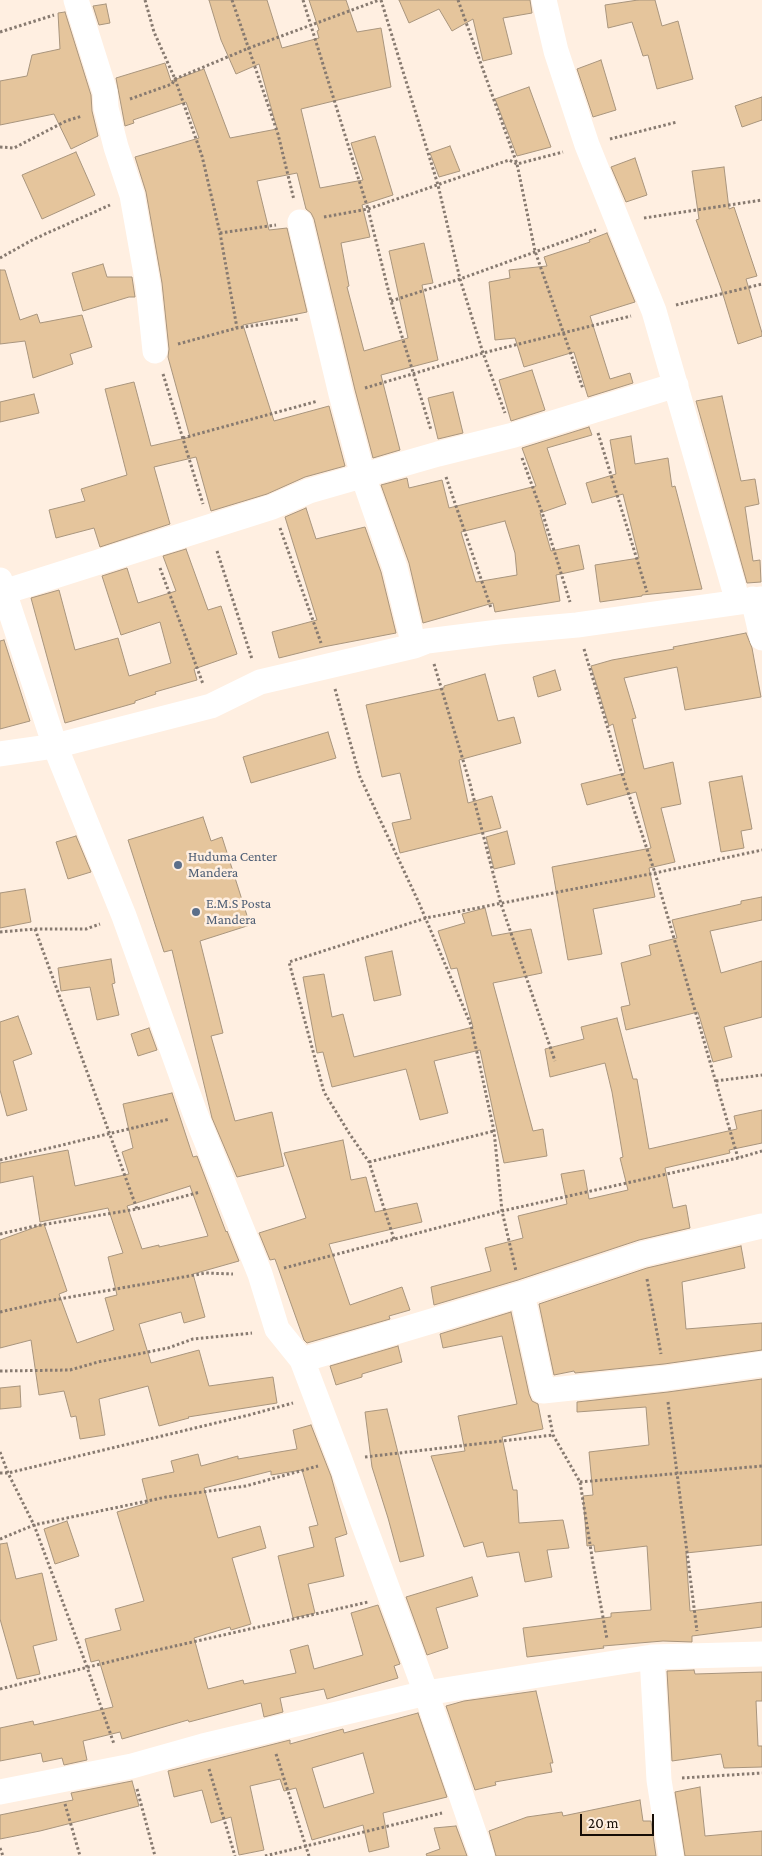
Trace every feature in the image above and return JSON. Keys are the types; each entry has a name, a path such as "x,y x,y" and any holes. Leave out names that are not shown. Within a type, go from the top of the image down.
{"street":[{"path":"76,0 105,92 106,108 116,147 132,195 148,285 155,351"},
{"path":"544,0 556,51 587,146 654,311 676,385 751,600 762,638"},
{"path":"300,222 341,394 364,476 420,644"},
{"path":"482,1856 426,1693 302,1360 277,1329 260,1274 195,1113 124,916 54,746 2,586 152,544 272,507 310,491 438,454 514,435 676,385"},
{"path":"0,754 54,746 211,706 260,682 420,644 499,632 577,625 751,600"},
{"path":"302,1360 522,1294 643,1254 762,1226"},
{"path":"522,1294 543,1390 666,1378 762,1364"},
{"path":"0,1792 127,1767 202,1746 426,1693 652,1657 762,1654"},
{"path":"652,1657 659,1780 671,1856"}],"path":[{"path":"144,0 154,32 175,79 202,156 220,233 237,328"},
{"path":"232,0 278,134 300,222"},
{"path":"303,0 368,209 392,301 438,454 499,632"},
{"path":"0,147 14,148 66,121 172,84 175,79 249,48 380,0 438,185 460,279 483,353 544,518 612,744 655,873 738,1158"},
{"path":"458,0 517,164 535,250 591,411 654,614"},
{"path":"220,233 300,222 368,209 509,160 517,164 677,122"},
{"path":"0,258 34,239 132,195"},
{"path":"392,301 460,279 535,250 619,222 762,200"},
{"path":"183,438 415,374 483,353 762,284"},
{"path":"260,682 155,351 237,328 322,316"},
{"path":"272,507 329,665 360,777 426,918 470,1025 494,1131 502,1211 522,1294"},
{"path":"152,544 211,706"},
{"path":"420,644 469,780 501,904 555,1061"},
{"path":"394,1239 369,1162 324,1092 289,962 426,918 762,850"},
{"path":"0,932 35,929 86,929 124,916"},
{"path":"35,929 137,1209"},
{"path":"716,1081 762,1075"},
{"path":"0,1160 195,1113"},
{"path":"369,1162 494,1131"},
{"path":"0,1312 48,1301 206,1273 260,1274 502,1211 762,1151"},
{"path":"0,1234 35,1226 137,1209 225,1185"},
{"path":"643,1254 666,1378 676,1474 700,1657"},
{"path":"0,1371 70,1370 98,1362 168,1348 192,1339 277,1329"},
{"path":"543,1390 553,1435 580,1482 612,1663"},
{"path":"0,1473 8,1473 249,1415 315,1397"},
{"path":"0,1539 34,1526 166,1497 246,1486 340,1460 553,1435"},
{"path":"0,1452 34,1526 127,1767 155,1856"},
{"path":"580,1482 762,1466"},
{"path":"0,1689 390,1596"},
{"path":"269,1731 309,1856"},
{"path":"202,1746 236,1856"},
{"path":"659,1780 762,1773"},
{"path":"58,1781 80,1856"},
{"path":"265,1856 465,1808"},
{"path":"0,1848 3,1856"}],"building":[{"path":"209,0 267,0 282,48 319,38 317,31 319,30 309,0 346,0 357,32 381,28 391,87 301,109 320,188 363,180 351,143 375,136 393,195 362,205 370,237 341,243 349,286 347,287 364,351 408,338 389,251 424,243 433,283 422,285 438,360 381,375 400,450 373,458 314,219 306,209 297,173 257,181 269,230 287,228 307,312 243,325 274,421 329,406 345,466 305,477 267,494 211,511 196,457 154,467 170,524 100,547 94,528 56,538 49,510 85,501 81,489 127,475 105,389 134,382 151,446 190,437 168,357 169,349 162,283 146,192 135,157 199,138 186,102 133,120 134,123 125,126 116,78 165,63 171,81 204,69 230,138 277,129 259,64 236,74 221,40"},
{"path":"399,0 530,0 532,13 503,18 512,54 483,61 473,19 452,31 439,9 409,23"},
{"path":"638,0 655,0 662,26 678,21 693,79 657,89 648,55 643,56 632,22 608,28 605,5"},
{"path":"106,4 110,23 99,25 93,6"},
{"path":"65,12 91,95 92,111 98,136 71,149 54,114 0,125 0,81 27,76 32,55 60,49 58,13"},
{"path":"601,60 616,110 593,117 577,69"},
{"path":"529,87 551,147 517,156 495,99"},
{"path":"762,97 762,120 742,127 735,106"},
{"path":"450,146 460,171 439,177 430,153"},
{"path":"76,152 95,195 42,219 22,175"},
{"path":"635,158 647,195 626,202 611,167"},
{"path":"724,167 729,209 734,207 757,276 746,279 762,333 762,336 738,344 721,288 696,220 699,219 692,171"},
{"path":"607,233 635,302 590,316 610,379 630,373 633,383 588,397 574,352 524,367 515,338 495,340 489,282 510,278 509,270 547,266 544,257 590,242 589,240"},
{"path":"103,264 107,277 132,277 135,297 129,297 83,311 72,273"},
{"path":"0,270 5,270 20,320 37,314 40,323 82,315 92,347 70,354 73,364 33,378 25,341 0,344"},
{"path":"532,370 545,410 511,421 499,380"},
{"path":"453,392 463,433 438,439 428,398"},
{"path":"34,394 39,413 0,422 0,402"},
{"path":"722,396 741,481 755,479 759,504 745,507 753,561 760,560 761,582 747,583 696,401"},
{"path":"589,427 592,435 547,448 566,504 540,513 551,551 579,545 584,569 556,575 560,601 495,612 493,603 423,623 409,563 381,485 407,478 409,488 442,480 449,508 536,486 522,448","holes":["505,521 515,553 517,575 476,582 461,532"]},
{"path":"631,436 635,464 668,458 672,487 675,486 702,589 642,595 600,602 595,565 639,558 623,494 592,503 586,483 616,474 610,440"},
{"path":"306,508 316,539 365,527 381,572 396,633 323,647 279,658 272,632 317,620 285,517"},
{"path":"186,549 208,610 221,606 237,654 194,669 197,680 155,692 156,694 135,701 135,703 65,723 31,598 59,590 75,650 118,638 129,676 171,663 160,622 121,635 102,576 127,568 138,603 176,591 163,556"},
{"path":"746,633 752,648 761,697 685,710 677,667 624,678 636,718 632,719 644,769 673,762 681,804 661,808 675,862 649,868 655,897 593,909 602,954 568,960 552,867 651,848 636,792 587,805 581,784 625,773 613,724 609,726 591,666 612,660 674,649 673,647"},
{"path":"4,640 30,721 0,729 0,641"},
{"path":"555,670 561,690 538,697 533,677"},
{"path":"485,674 498,721 514,717 521,743 459,760 468,803 492,796 501,828 400,853 392,823 411,819 400,773 382,777 366,705 444,688 444,686"},
{"path":"328,732 336,758 251,783 243,757"},
{"path":"742,776 752,829 741,831 744,848 721,852 709,782"},
{"path":"203,817 211,841 222,837 250,925 200,941 223,1033 211,1036 235,1121 272,1112 284,1166 237,1177 212,1118 172,950 164,952 128,840"},
{"path":"507,831 515,864 494,869 486,837"},
{"path":"76,836 91,872 68,879 56,842"},
{"path":"25,889 31,922 0,928 0,893"},
{"path":"762,897 762,920 710,931 721,973 762,961 762,1017 724,1027 732,1057 713,1062 698,1012 626,1030 621,1007 630,1005 621,963 651,955 649,945 677,938 672,920 741,904 741,901"},
{"path":"485,908 492,936 531,929 542,973 493,983 533,1131 543,1129 547,1156 504,1163 480,1050 434,1061 448,1113 420,1120 406,1069 332,1087 323,1052 317,1053 303,977 324,974 332,1017 343,1014 354,1057 473,1027 457,968 451,969 438,931 465,923 462,914"},
{"path":"392,951 401,995 374,1001 365,957"},
{"path":"111,959 115,983 112,984 119,1015 97,1020 90,987 61,991 58,968"},
{"path":"18,1016 32,1054 13,1061 27,1110 7,1116 0,1090 0,1022"},
{"path":"617,1018 633,1079 637,1079 649,1149 737,1129 734,1116 762,1110 762,1143 729,1150 730,1153 665,1168 673,1208 686,1205 690,1228 639,1240 518,1280 434,1305 431,1287 491,1271 485,1248 523,1238 518,1216 567,1204 561,1174 584,1170 589,1199 628,1190 620,1158 623,1157 605,1063 550,1077 545,1049 584,1039 581,1027"},
{"path":"149,1028 157,1050 138,1056 131,1034"},
{"path":"172,1093 193,1157 197,1156 239,1261 193,1274 205,1317 184,1323 181,1312 139,1324 151,1363 199,1350 209,1386 273,1377 277,1403 188,1417 159,1426 148,1386 99,1399 105,1435 80,1439 76,1416 71,1417 64,1391 39,1395 31,1340 0,1348 0,1240 44,1224 67,1291 59,1294 77,1343 114,1330 105,1298 117,1295 108,1257 123,1253 108,1208 40,1222 33,1176 0,1183 0,1163 68,1150 75,1186 129,1174 122,1152 133,1148 123,1104","holes":["190,1186 208,1236 142,1249 127,1206"]},
{"path":"343,1140 351,1180 366,1177 375,1212 417,1203 422,1222 329,1244 350,1305 402,1287 410,1310 389,1316 390,1319 307,1343 304,1340 275,1259 270,1260 259,1233 306,1218 284,1153"},
{"path":"741,1246 745,1268 682,1282 686,1329 762,1323 762,1350 664,1364 575,1373 574,1371 554,1375 539,1304 647,1268"},
{"path":"511,1312 529,1394 532,1401 538,1404 543,1429 502,1437 513,1490 517,1490 519,1523 563,1520 569,1548 547,1550 552,1577 525,1582 519,1552 487,1557 483,1542 464,1547 431,1456 465,1451 458,1416 517,1404 502,1336 443,1348 440,1334"},
{"path":"398,1346 402,1362 362,1374 362,1377 336,1385 330,1366"},
{"path":"762,1379 762,1545 686,1553 690,1611 762,1602 762,1627 692,1636 692,1642 663,1641 603,1646 604,1648 527,1657 523,1628 611,1617 611,1613 651,1610 647,1546 595,1552 594,1545 587,1546 583,1496 593,1495 589,1452 649,1445 646,1407 577,1412 577,1402"},
{"path":"20,1386 21,1407 0,1409 0,1388"},
{"path":"387,1409 424,1556 400,1562 372,1467 365,1412"},
{"path":"311,1425 331,1476 347,1534 335,1538 344,1576 308,1584 315,1613 293,1618 278,1556 314,1547 309,1527 318,1525 302,1470 271,1475 271,1471 204,1488 218,1538 260,1526 266,1548 232,1558 251,1624 231,1630 230,1627 194,1638 208,1689 243,1680 244,1684 296,1673 290,1650 308,1645 314,1669 363,1655 351,1613 378,1605 400,1664 394,1666 398,1678 327,1699 324,1689 280,1698 283,1712 264,1717 261,1703 189,1722 188,1720 122,1739 120,1732 83,1741 87,1760 64,1765 62,1758 43,1762 41,1753 0,1761 0,1728 33,1721 34,1725 113,1707 99,1660 91,1662 85,1639 121,1630 115,1609 144,1601 117,1512 148,1503 142,1479 174,1472 171,1461 198,1454 201,1466 238,1456 238,1459 297,1449 293,1430"},
{"path":"67,1521 79,1556 55,1564 44,1529"},
{"path":"7,1543 16,1579 42,1573 57,1640 33,1646 40,1674 17,1679 0,1619 0,1544"},
{"path":"472,1577 478,1596 436,1608 448,1648 427,1655 406,1597"},
{"path":"694,1670 695,1674 762,1672 762,1701 756,1701 758,1746 762,1746 762,1767 724,1768 721,1754 672,1761 667,1671"},
{"path":"536,1691 553,1763 550,1763 552,1772 495,1782 496,1785 475,1790 446,1706 464,1701"},
{"path":"418,1713 447,1797 383,1813 389,1847 369,1852 363,1825 312,1840 296,1788 284,1791 280,1779 250,1786 264,1850 239,1855 231,1817 211,1823 202,1790 174,1797 168,1771 290,1740 290,1744 343,1729 344,1733","holes":["363,1753 374,1793 324,1808 312,1768"]},
{"path":"132,1781 139,1806 0,1839 0,1815 73,1800 71,1793"},
{"path":"700,1787 705,1836 762,1831 762,1856 685,1856 675,1792"},
{"path":"640,1800 643,1821 651,1821 656,1856 496,1856 489,1831 527,1817 562,1812 563,1816"},
{"path":"456,1826 467,1856 427,1856 426,1854 440,1849 434,1828"}],"place":[{"name":"Huduma Center Mandera","path":"178,865"},
{"name":"E.M.S Posta Mandera","path":"196,912"}]}
